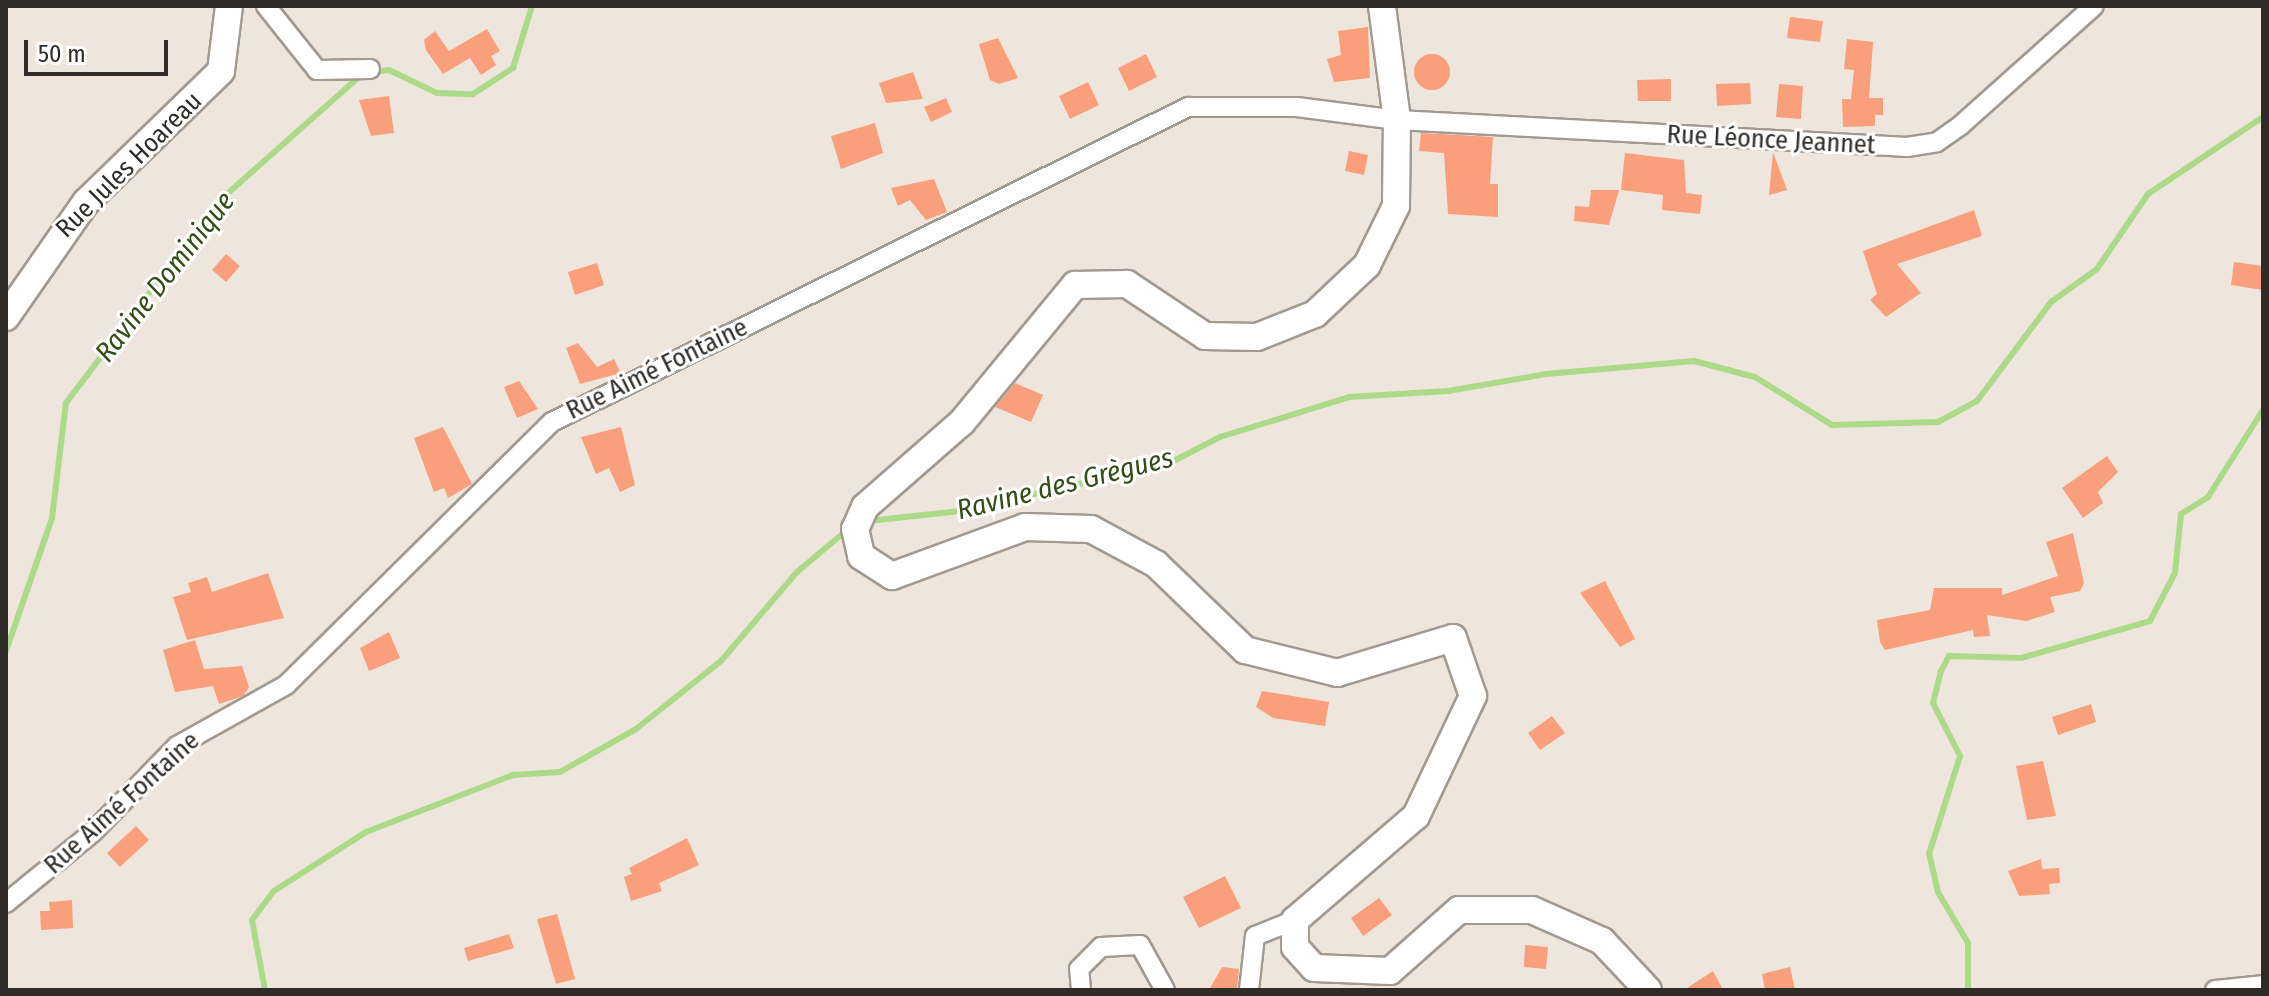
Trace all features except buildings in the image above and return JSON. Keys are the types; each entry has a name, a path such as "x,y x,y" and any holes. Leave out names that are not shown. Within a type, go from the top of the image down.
{"main road":[{"name":"Rue Jules Hoareau","path":"6,317 86,202 221,71 229,6"},
{"path":"1382,6 1397,120 1396,206 1367,265 1315,314 1257,337 1205,336 1127,284 1075,285 962,422 865,507 855,529 861,556 892,576 1025,527 1091,529 1156,564 1245,650 1337,673 1453,638 1473,696 1416,816 1295,920 1295,947 1314,968 1390,971 1459,910 1532,910 1602,941 1648,990"}],"street":[{"path":"266,6 317,70 370,69"},
{"name":"Rue Léonce Jeannet","path":"1397,120 1907,147 1937,142 1961,125 2094,6"},
{"name":"Rue Aimé Fontaine","path":"6,903 93,832 177,746 286,685 552,422 588,400 1188,107 1297,107 1397,120"},
{"path":"1249,990 1255,936 1295,920"},
{"path":"1081,990 1079,969 1101,947 1140,945 1165,990"},
{"path":"2215,990 2263,985"}],"waterway":[{"path":"372,72 389,70 437,93 473,94 513,68 532,6"},
{"name":"Ravine Dominique","path":"6,651 52,518 66,403 218,202 361,75"},
{"name":"Ravine des Grègues","path":"868,521 952,512 1166,465 1220,437 1349,397 1448,391 1546,374 1694,361 1755,377 1832,425 1938,422 1977,401 2051,302 2097,269 2148,194 2263,117"},
{"path":"1968,990 1968,943 1938,892 1929,854 1960,756 1933,703 1941,671 1949,656 2021,658 2150,621 2175,573 2181,514 2208,497 2263,410"},
{"name":"Ravine des Grègues","path":"265,990 252,920 274,891 366,832 513,775 560,772 636,729 721,661 797,572 847,530"}]}
